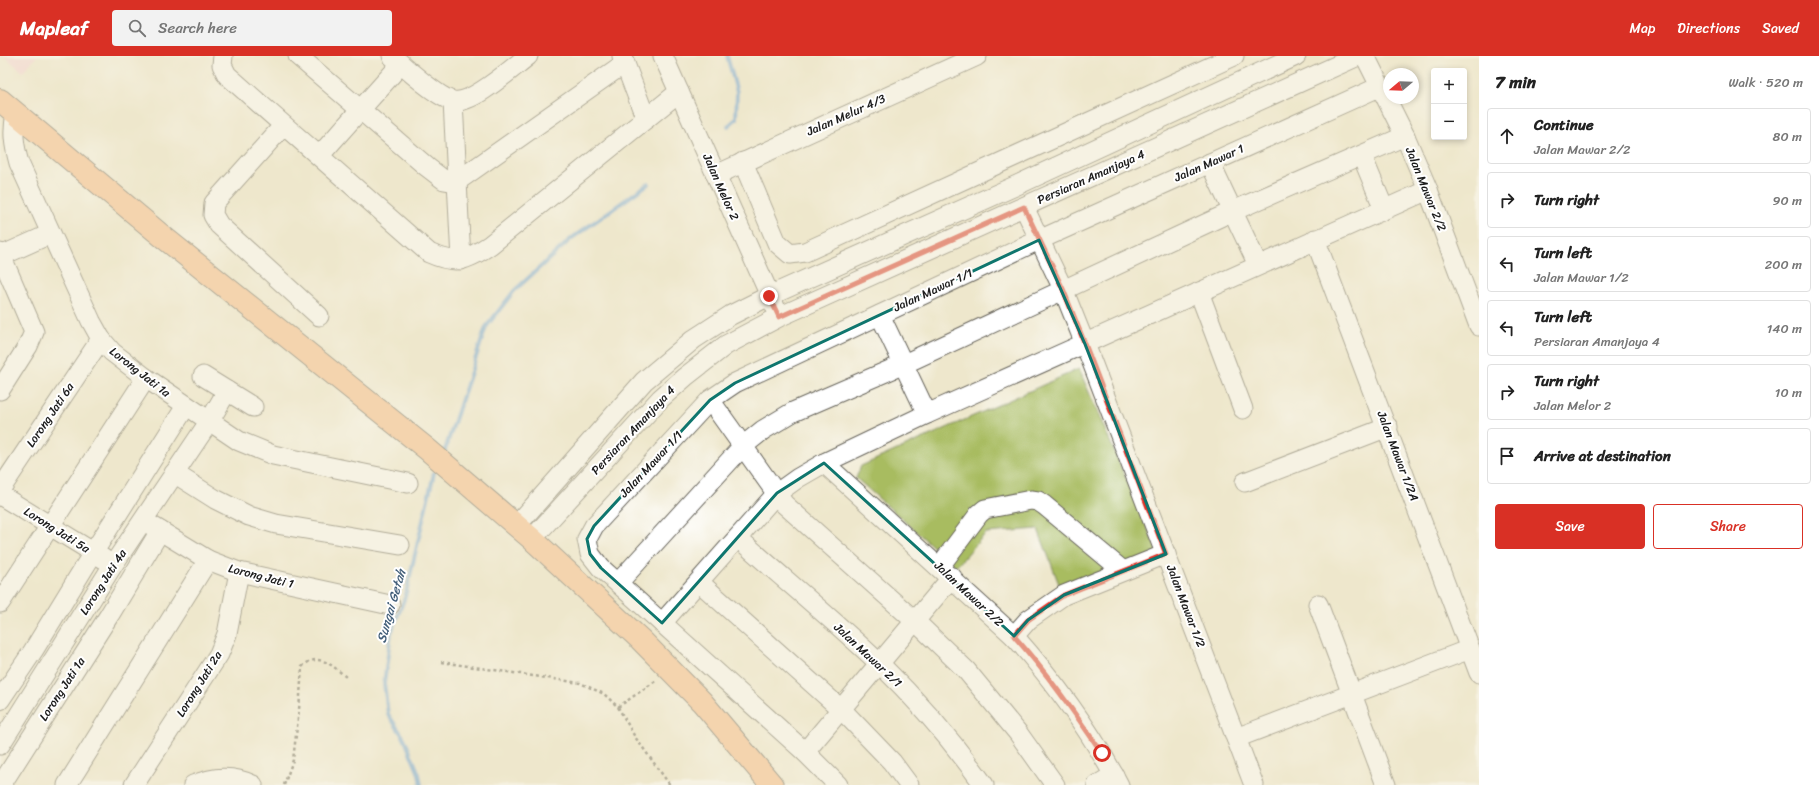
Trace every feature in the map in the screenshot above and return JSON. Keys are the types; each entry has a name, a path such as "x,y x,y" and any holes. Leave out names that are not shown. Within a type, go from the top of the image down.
{"main road":[{"path":"0,100 162,236 427,449 525,532 670,670 730,734 772,785"}],"street":[{"path":"298,56 444,180 456,182 624,59 646,119"},
{"path":"320,155 360,109 397,60 439,93 453,101 464,101 476,95 528,56"},
{"name":"Jalan Melor 2","path":"663,56 779,317"},
{"name":"Jalan Melur 4/3","path":"716,175 977,56"},
{"path":"742,162 776,243 790,254 805,252 1234,56"},
{"name":"Persiaran Amanjaya 4","path":"525,532 644,382 694,340 731,316 769,296 1015,186 1296,56"},
{"name":"Persiaran Amanjaya 4","path":"525,532 660,399 726,345 779,317 1358,56"},
{"name":"Jalan Mawar 2/2","path":"1365,56 1379,87 1405,136 1428,190 1479,326"},
{"path":"219,59 227,75 283,126 320,155 429,253 445,260 461,260 478,253 490,245 514,224 679,92"},
{"name":"Jalan Mawar 1","path":"1039,240 1379,87"},
{"path":"453,101 461,260"},
{"name":"Lorong Jati 1a","path":"16,114 13,127 14,145 19,163 50,234 101,339 112,352 146,378 239,441 273,455 408,483"},
{"path":"283,126 214,203 213,215 219,225 319,316"},
{"path":"618,583 743,446 763,430 793,412 904,364 1233,211 1405,136"},
{"path":"1362,156 1384,209"},
{"path":"1210,163 1258,265"},
{"path":"662,623 777,493 798,478 824,463 927,414 1315,239 1428,190"},
{"name":"Jalan Mawar 1/2","path":"1024,207 1063,289 1085,344 1254,785"},
{"path":"0,390 28,346 34,332 1,255 50,234"},
{"name":"Jalan Mawar 1/2A","path":"1315,239 1388,428 1479,673"},
{"name":"Jalan Mawar 1/1","path":"838,785 805,752 618,583 590,554 586,539 594,526 710,400 735,383 1039,240"},
{"path":"1199,292 1243,409"},
{"path":"880,315 927,414"},
{"name":"Lorong Jati 6a","path":"0,490 101,339"},
{"path":"203,376 253,407"},
{"path":"0,603 146,378"},
{"name":"Lorong Jati 4a","path":"0,745 113,565 209,422 227,391"},
{"path":"710,400 784,504 916,622 966,670 1018,733 1055,785"},
{"path":"0,700 33,651 186,406"},
{"path":"1245,482 1388,428"},
{"name":"Jalan Mawar 2/2","path":"824,463 946,572 1014,636 1037,661 1064,698 1116,780"},
{"path":"174,473 216,499 249,516 276,524 400,545"},
{"name":"Lorong Jati 5a","path":"0,495 113,565"},
{"path":"805,752 916,622 979,514 984,509 1031,500 1038,501 1122,570"},
{"name":"Lorong Jati 1","path":"143,520 208,560 239,572 390,605"},
{"name":"Lorong Jati 1a","path":"1,785 110,614 160,531"},
{"name":"Jalan Mawar 2/1","path":"738,538 880,665 920,705 963,756 984,785"},
{"path":"1014,636 1028,620 1064,595 1122,570 1166,554"},
{"path":"67,785 208,560"},
{"name":"Lorong Jati 2a","path":"134,785 219,654 228,634 239,572"},
{"path":"699,582 842,710 892,762 909,785"},
{"path":"1318,604 1386,785"},
{"path":"1236,738 1470,649"},
{"path":"193,785 208,780 226,777 244,781 253,785"},
{"path":"1097,785 1116,780"}],"path":[{"path":"284,785 290,770 295,747 302,667 306,663 320,660 328,662 346,677"},
{"path":"441,662 580,684 604,694 618,707 635,737 670,785"},
{"path":"618,707 670,670"}],"highlighted area":[{"path":"1039,240 1085,344 1166,554 1064,595 1028,620 1014,636 824,463 777,493 662,623 601,568 590,554 587,539 594,526 710,400 735,383"}],"shaded area":[{"path":"4,56 37,56 23,72"}],"green space":[{"path":"1079,369 1158,553 1060,587 1038,529 986,533 956,567 856,478 861,466"}],"waterway":[{"path":"727,56 737,92 736,119 728,126"},
{"path":"444,453 486,327 514,291 572,238 648,184"},
{"name":"Sungai Getah","path":"421,785 419,774 404,738 388,714 384,683 391,633 405,597 434,473"}],"route":[{"path":"769,296 779,317 1024,207 1063,289 1166,554 1122,570 1064,595 1028,620 1014,636 1037,661 1102,753"}]}
